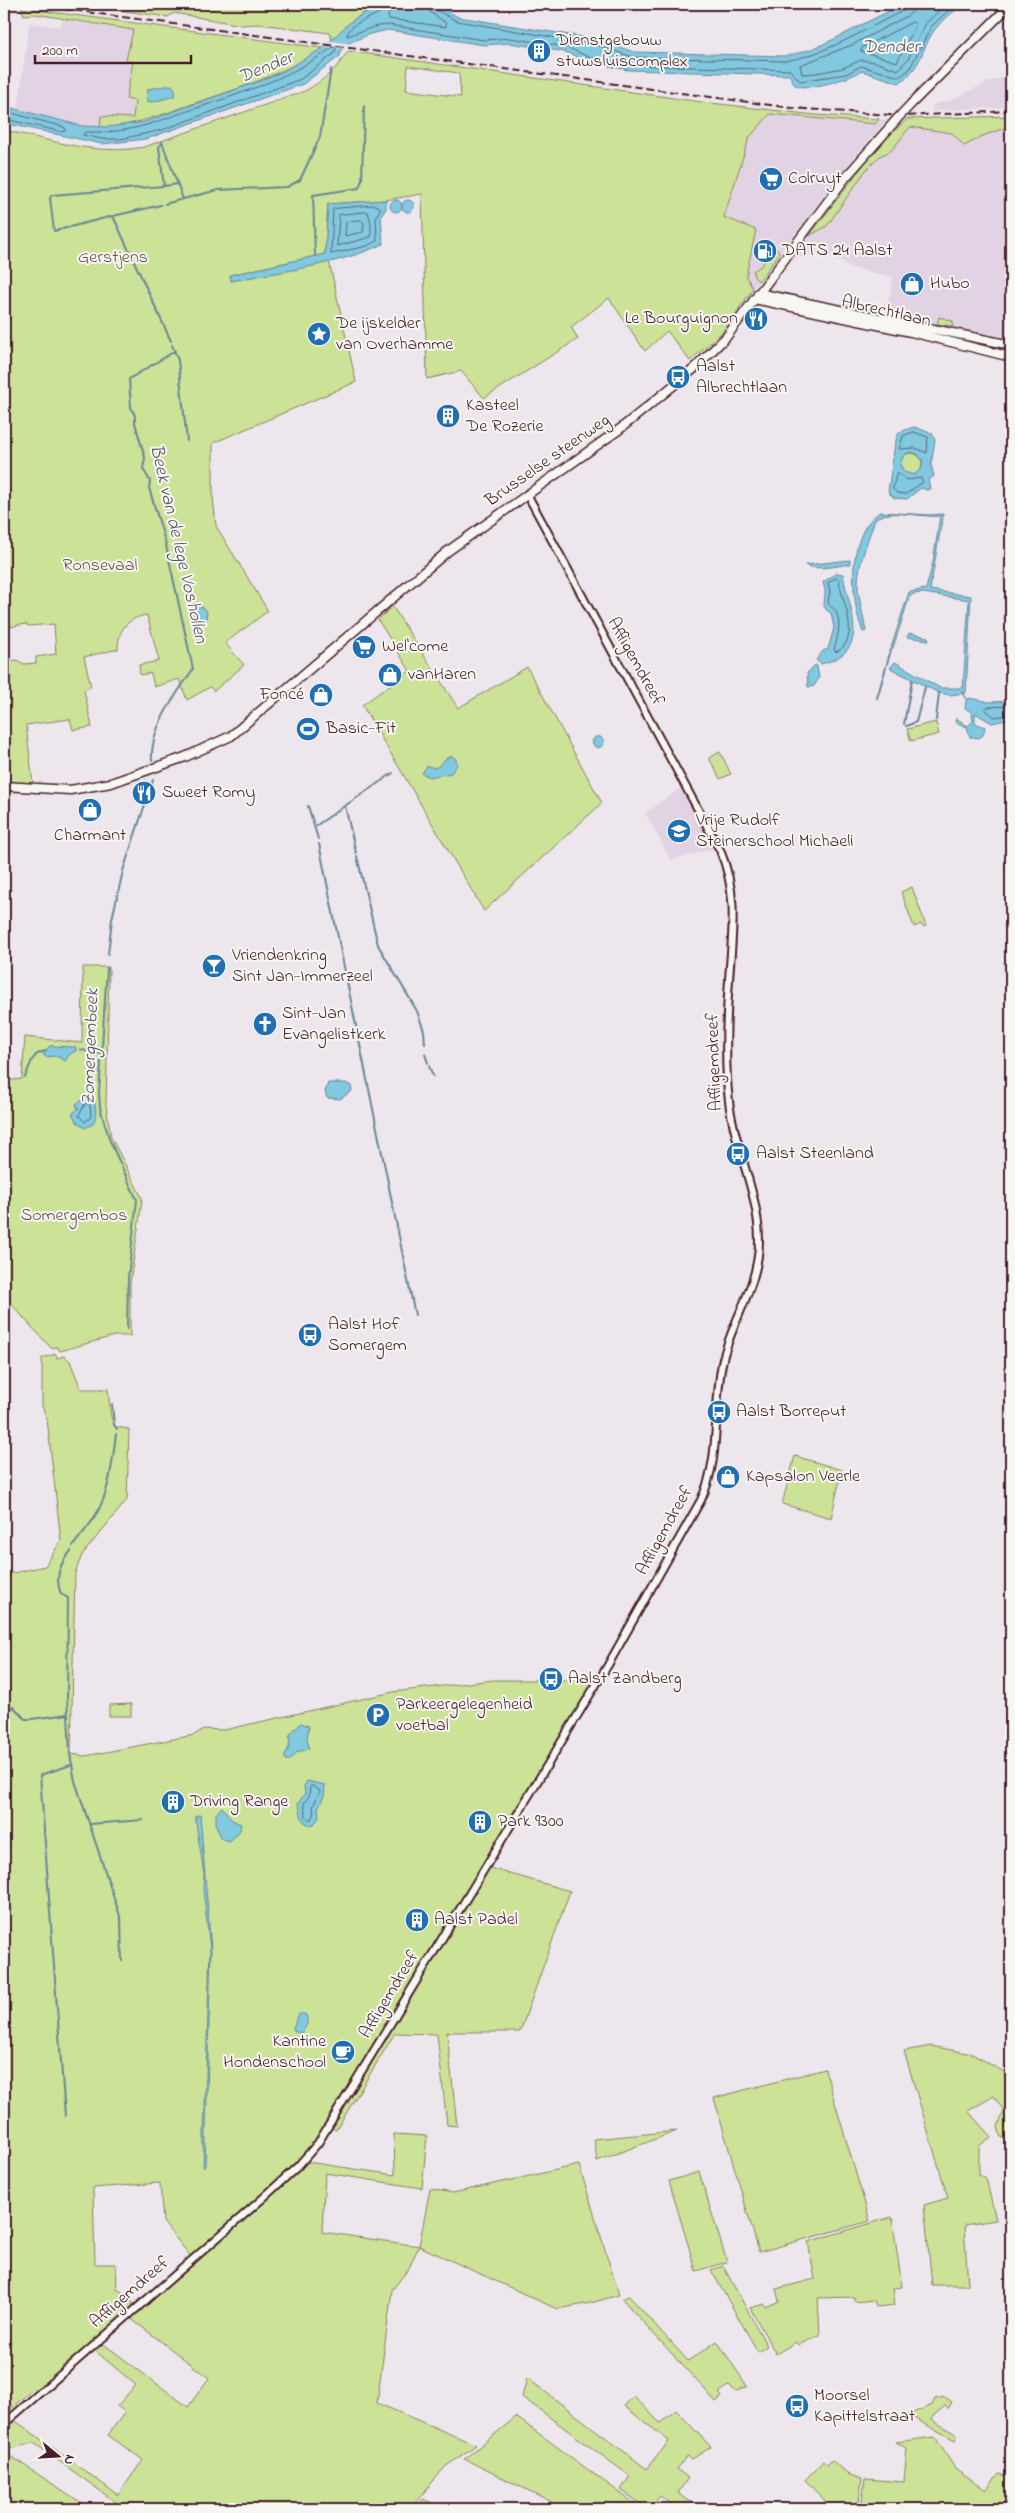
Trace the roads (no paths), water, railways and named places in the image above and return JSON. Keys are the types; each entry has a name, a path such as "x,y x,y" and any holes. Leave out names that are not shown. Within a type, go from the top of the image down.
{"main road":[{"name":"Brusselse steenweg","path":"4,786 84,789 125,779 220,742 241,728 430,565 526,494 612,435 673,388 716,348 857,163 912,103 1011,4"},
{"name":"Albrechtlaan","path":"756,296 1011,346"},
{"name":"Albrechtlaan","path":"756,296 1011,356"}],"street":[{"name":"Affligemdreef","path":"4,2424 262,2199 308,2156 318,2143 611,1660 701,1500 711,1471 723,1360 754,1279 759,1240 751,1185 729,1101 726,1019 734,907 731,877 720,850 526,494"}],"water":[{"name":"Dender","path":"927,2 968,4 964,7 961,5 935,29 913,70 899,83 862,71 839,80 810,87 801,87 795,85 790,75 628,70 589,62 565,52 510,43 484,45 388,30 370,34 349,43 341,50 340,56 303,84 146,139 102,144 4,123 4,106 82,126 108,127 144,122 284,71 323,48 349,23 363,14 387,4 435,4 458,17 595,39 634,52 784,56 816,47 905,5"},
{"path":"172,85 176,91 174,96 153,102 147,101 148,89"},
{"path":"386,200 386,209 381,216 383,244 327,263 231,281 230,275 325,254 328,204"},
{"path":"394,200 398,200 402,206 398,212 394,212 390,208 390,204"},
{"path":"406,200 410,200 414,206 410,212 406,212 402,208 402,204"},
{"path":"914,427 932,433 935,440 931,465 934,476 928,480 930,489 921,488 907,499 894,498 888,492 895,443 899,432","holes":["911,452 917,454 923,461 922,468 914,475 904,472 900,464 904,455"]},
{"path":"880,512 943,514 930,590 971,596 966,693 950,695 939,693 890,668 895,662 940,688 963,688 969,600 923,593 913,594 909,598 893,648 891,648 909,592 926,589 933,562 940,516 888,514 875,519 862,557 858,577 859,596 866,631 863,632 855,603 854,568 856,551 861,535 869,522"},
{"path":"850,560 850,564 827,568 815,568 805,565"},
{"path":"837,573 843,574 854,627 853,639 848,649 837,658 821,664 816,660 823,651 828,649 834,628 831,613 824,606 825,590 823,582"},
{"path":"198,604 207,611 206,620 191,614"},
{"path":"909,633 928,637 929,640 907,637"},
{"path":"815,665 817,666 819,678 814,686 808,687 807,673"},
{"path":"969,698 990,702 1011,701 1011,719 992,723 975,713 975,723 985,727 983,735 979,738 970,737 967,727 955,722 956,718 968,726 973,721 972,713 965,708 966,701"},
{"path":"598,736 604,742 598,748 592,742"},
{"path":"452,756 456,759 457,765 451,773 429,777 422,773 427,766 436,768 446,758"},
{"path":"50,1046 76,1047 76,1051 70,1054 65,1061 56,1056 45,1057 43,1053"},
{"path":"328,1083 346,1083 351,1086 352,1091 340,1099 327,1098 325,1092"},
{"path":"90,1098 94,1099 95,1118 93,1124 85,1128 77,1122 72,1114 78,1109 76,1104"},
{"path":"301,1723 309,1726 307,1738 309,1749 297,1752 290,1760 286,1760 284,1756 289,1748 290,1734"},
{"path":"307,1781 325,1785 324,1796 318,1808 319,1818 312,1826 303,1820 298,1804 305,1793 304,1786"},
{"path":"222,1807 232,1820 241,1824 240,1830 230,1841 222,1839 216,1826 216,1814"},
{"path":"200,1815 211,1949 205,2167 203,2167 210,1949 203,1889 204,1874 195,1816"},
{"path":"299,2014 305,2014 307,2019 306,2027 301,2033 295,2032 293,2028"}],"waterway":[{"path":"183,199 218,190 287,187 300,180 320,137 331,69"},
{"path":"315,256 313,195 359,188 362,180 364,106"},
{"name":"Beek van de lege Voshollen","path":"162,142 183,199 165,204"},
{"path":"162,143 159,147 164,186 178,184"},
{"path":"113,216 54,231 50,198 52,195 164,186"},
{"name":"Beek van de lege Voshollen","path":"161,205 113,216 171,341"},
{"name":"Beek van de lege Voshollen","path":"172,345 178,360 187,441"},
{"name":"Beek van de lege Voshollen","path":"152,760 152,747 160,723 193,669 165,541 149,488 150,481 143,469 145,458 131,407 129,379 175,351"},
{"path":"877,698 891,650"},
{"path":"904,724 912,680"},
{"path":"906,726 916,722 925,687"},
{"path":"962,692 967,700"},
{"path":"936,720 939,693"},
{"path":"314,827 393,773"},
{"name":"Beek van de lege Voshollen","path":"108,954 112,919 123,871 153,780"},
{"path":"308,806 318,839"},
{"path":"345,806 356,853"},
{"path":"319,844 415,1315"},
{"path":"357,856 378,945 417,1011 424,1031 425,1044"},
{"name":"Zomergembeek","path":"107,968 99,1093 100,1108 110,1141 137,1200 128,1278 127,1329"},
{"path":"81,1050 103,1054"},
{"path":"25,1077 34,1057 46,1051"},
{"path":"425,1054 428,1063"},
{"path":"429,1066 433,1076"},
{"path":"112,1404 114,1425 117,1429"},
{"path":"73,1546 92,1521 103,1501 109,1479 116,1434"},
{"path":"70,1754 67,1696 68,1598 61,1594 58,1576 61,1565 71,1551"},
{"path":"4,1720 13,1706 25,1719 30,1719"},
{"path":"32,1719 68,1714"},
{"path":"70,1754 75,1781 121,1919 122,1961"},
{"path":"65,2116 40,1775 71,1765"},
{"path":"90,1824 143,1820"},
{"path":"1010,2488 1011,2484"},
{"path":"1002,2509 1008,2495"}],"railway":[{"path":"27,4 792,108 903,116 1011,111"}],"place":[{"name":"Dienstgebouw stuwsluiscomplex","path":"539,51"},
{"name":"Colruyt","path":"771,179"},
{"name":"DATS 24 Aalst","path":"765,251"},
{"name":"Hubo","path":"912,284"},
{"name":"Le Bourguignon","path":"756,319"},
{"name":"De ijskelder van Overhamme","path":"319,334"},
{"name":"Aalst Albrechtlaan","path":"678,377"},
{"name":"Kasteel De Rozerie","path":"448,416"},
{"name":"Wel'come","path":"364,647"},
{"name":"vanHaren","path":"390,675"},
{"name":"Foncé","path":"321,695"},
{"name":"Basic-Fit","path":"308,729"},
{"name":"Sweet Romy","path":"144,793"},
{"name":"Charmant","path":"90,810"},
{"name":"Vrije Rudolf Steinerschool Michaeli","path":"679,831"},
{"name":"Vriendenkring Sint Jan-Immerzeel","path":"214,966"},
{"name":"Sint-Jan Evangelistkerk","path":"265,1024"},
{"name":"Aalst Steenland","path":"738,1154"},
{"name":"Aalst Hof Somergem","path":"310,1335"},
{"name":"Aalst Borreput","path":"719,1412"},
{"name":"Kapsalon Veerle","path":"728,1477"},
{"name":"Aalst Zandberg","path":"551,1679"},
{"name":"Parkeergelegenheid voetbal","path":"378,1715"},
{"name":"Driving Range","path":"173,1802"},
{"name":"Park 9300","path":"480,1822"},
{"name":"Aalst Padel","path":"417,1920"},
{"name":"Kantine Hondenschool","path":"343,2052"},
{"name":"Moorsel Kapittelstraat","path":"797,2406"}],"park label":[{"name":"Gerstjens","path":"113,258"},
{"name":"Ronsevaal","path":"100,566"},
{"name":"Somergembos","path":"74,1216"}]}
